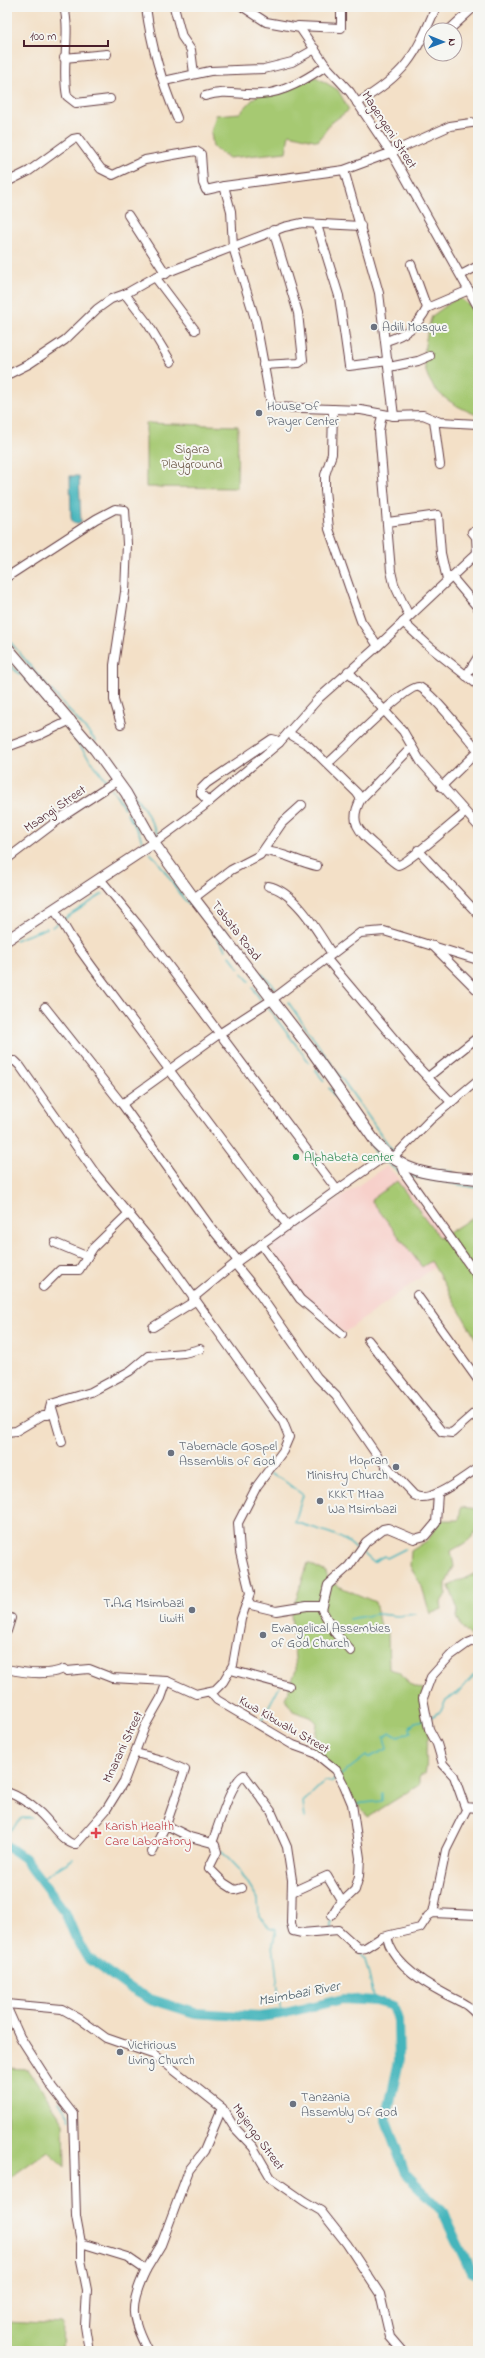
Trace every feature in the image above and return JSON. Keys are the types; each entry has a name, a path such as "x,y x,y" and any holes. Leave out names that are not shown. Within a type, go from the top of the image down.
{"main road":[{"name":"Tabata Road","path":"7,647 71,720 117,781 154,843 194,898 273,999 377,1144 388,1156 402,1166 422,1173 478,1179"},
{"path":"7,940 101,880 154,843"}],"street":[{"path":"64,7 66,20 64,81 68,99 76,103 110,99"},
{"path":"146,7 154,48 168,97 176,118"},
{"path":"174,7 182,37 191,50 194,74"},
{"path":"242,7 266,22 298,26 341,28 341,7"},
{"path":"432,22 436,7"},
{"path":"458,22 474,7"},
{"name":"Magengeni Street","path":"298,26 326,66 357,103 390,153 478,307"},
{"path":"357,103 403,70 423,42"},
{"path":"164,81 210,71 264,69 292,62 314,50"},
{"path":"64,58 107,54"},
{"path":"205,96 227,92 259,95 270,93 302,82 326,66"},
{"path":"7,182 30,171 74,139 78,138 107,174 120,173 138,162 155,157 196,151 201,154 203,183 206,190 224,186 344,170 390,153 450,126 478,122"},
{"path":"344,170 379,293 389,364 394,416"},
{"path":"224,186 231,211 234,247 256,322 271,404 274,407 360,410 394,416 423,415 434,420 478,424"},
{"path":"128,215 166,274"},
{"path":"7,375 29,364 65,340 97,309 111,299 125,294 155,277 234,247 273,230 302,224 361,226"},
{"path":"317,225 339,296 349,366 389,364 422,360 430,356"},
{"path":"263,365 299,363 303,360 298,313 273,230"},
{"path":"411,264 427,308"},
{"path":"461,275 478,266"},
{"path":"155,277 196,330"},
{"path":"386,340 399,337 410,329 422,317 427,308 469,290"},
{"path":"125,294 148,324 171,362"},
{"path":"333,409 332,454 326,475 325,490 328,529 361,621 378,646"},
{"path":"382,415 379,431 390,556 394,584 406,619 430,647 478,685"},
{"path":"434,420 440,465"},
{"path":"7,577 96,519 114,509 125,510 127,544 125,592 114,665 114,700 121,724"},
{"path":"388,522 438,515 441,553 449,578 478,608"},
{"path":"154,843 209,802 279,743 319,698 378,646 449,578 478,553 476,537 472,532"},
{"path":"466,676 478,657"},
{"path":"348,671 403,731 409,740 411,748 441,787 478,826"},
{"path":"328,763 384,710 412,688 421,688 451,718 478,751 441,787"},
{"path":"7,747 40,735 71,720"},
{"path":"288,733 308,745 328,763 353,788 361,799"},
{"path":"209,802 201,794 201,789 207,783 269,741 274,739 279,743"},
{"path":"411,748 361,799 355,812 356,824 372,843 398,865 408,862 418,850 465,813"},
{"name":"Msangi Street","path":"7,858 65,815 117,781"},
{"path":"194,898 231,870 260,855 282,823 302,805"},
{"path":"418,850 478,914"},
{"path":"264,851 278,852 297,861 316,866"},
{"path":"101,880 138,925 337,1190"},
{"path":"268,886 281,890 307,916 329,956 450,1102"},
{"path":"54,909 72,939 257,1187 288,1226"},
{"path":"122,1104 169,1068 273,999 360,933 372,930 384,930 478,960"},
{"path":"432,945 478,991"},
{"path":"45,1007 122,1104 209,1226 237,1262 317,1377 336,1396 362,1435 388,1468 418,1497 438,1493 478,1468"},
{"path":"428,1077 478,1036"},
{"path":"7,1061 15,1061 20,1066 95,1173 167,1260 194,1300 283,1422 289,1437 283,1451 257,1486 238,1523 240,1552 250,1589 248,1600 241,1619 238,1645 231,1670 223,1682 210,1692 196,1694 167,1681 112,1678 89,1669 67,1671 64,1669 57,1672 38,1673 7,1669"},
{"path":"153,1327 194,1300 237,1262 337,1190 381,1159 396,1155 450,1102 478,1080"},
{"path":"402,1166 405,1174 478,1277"},
{"path":"43,1287 60,1270 79,1270 86,1256 129,1213"},
{"path":"55,1243 86,1256"},
{"path":"261,1244 300,1299 342,1334"},
{"path":"417,1295 478,1380"},
{"path":"368,1340 442,1432 452,1433 478,1410"},
{"path":"62,1442 51,1404 91,1392 130,1372 148,1356 184,1353 200,1349"},
{"path":"7,1432 16,1431 43,1415 48,1416 49,1409 52,1408"},
{"path":"351,1651 329,1623 322,1606 331,1582 349,1566 366,1542 386,1528 414,1539 425,1536 436,1523 438,1493"},
{"path":"248,1600 251,1605 276,1611 307,1606 322,1606"},
{"path":"7,1631 11,1618"},
{"path":"433,1913 446,1850 466,1808 454,1776 443,1764 437,1744 429,1729 423,1698 431,1677 450,1656 468,1643 478,1639"},
{"path":"231,1670 289,1686"},
{"name":"Mnarani Street","path":"7,1792 39,1812 61,1836 74,1845 80,1841 108,1806 124,1781 145,1726 161,1698 167,1681"},
{"name":"Kwa Kibwalu Street","path":"210,1692 217,1700 293,1745 315,1753 336,1770 351,1801 359,1851 359,1876 355,1890 337,1907 332,1915"},
{"path":"136,1752 165,1761 185,1770 166,1825 152,1852"},
{"path":"212,1843 231,1793 241,1777 246,1776 271,1810 288,1854 292,1892 291,1923 293,1931 338,1930 359,1949 368,1947 376,1939 420,1928 428,1916 433,1913 478,1915"},
{"path":"466,1808 478,1808"},
{"path":"166,1825 190,1837 215,1845 218,1852 210,1866 211,1870 236,1890 242,1888"},
{"path":"292,1892 302,1890 327,1876 341,1900"},
{"path":"387,1937 393,1954 399,1961 433,1986 468,2005 478,2017"},
{"name":"Majengo Street","path":"7,2004 62,2009 80,2019 106,2038 155,2055 222,2108 234,2127 253,2147 271,2178 304,2202 321,2211 347,2244 380,2294 390,2337 397,2348 402,2351"},
{"path":"7,2008 31,2055 52,2087 73,2114 76,2216 82,2243 81,2260 86,2290 85,2326 89,2351"},
{"path":"148,2351 137,2329 134,2304 135,2292 161,2245 189,2170 204,2151 222,2108"},
{"path":"82,2243 121,2255 146,2270"}],"shaded area":[{"path":"386,1166 398,1177 449,1242 446,1259 344,1333 304,1297 292,1283 277,1262 271,1246"}],"green space":[{"path":"316,77 338,90 349,110 331,123 318,141 289,134 286,152 229,158 213,147 211,132 216,115 240,113 256,96"},
{"path":"458,297 473,308 478,319 477,415 459,407 445,398 428,378 425,365 424,351 432,316"},
{"name":"Sigara Playground","path":"146,423 238,426 237,488 146,487"},
{"path":"397,1181 440,1238 478,1214 478,1343 431,1261 422,1267 371,1200"},
{"path":"461,1507 478,1509 476,1531 465,1543 451,1551 454,1566 446,1583 446,1594 441,1602 442,1609 430,1614 422,1587 410,1566 411,1551 428,1540 441,1520 459,1520"},
{"path":"308,1563 326,1572 329,1582 375,1602 380,1627 385,1628 388,1634 389,1669 400,1672 409,1684 423,1689 429,1736 426,1745 425,1774 419,1776 419,1785 368,1817 350,1796 335,1769 313,1754 317,1723 312,1718 293,1711 285,1699 296,1670 291,1614"},
{"path":"478,1572 478,1629 471,1637 461,1626 457,1617 458,1610 449,1586"},
{"path":"7,2068 28,2069 64,2123 65,2167 47,2151 7,2180"},
{"path":"7,2321 63,2324 62,2351 7,2351"}],"water":[{"path":"70,476 79,476 81,523 73,523 71,518"}],"waterway":[{"path":"7,638 48,687"},
{"path":"7,662 20,675"},
{"path":"24,678 37,692"},
{"path":"51,690 96,741"},
{"path":"41,696 61,722"},
{"path":"65,726 107,782"},
{"path":"103,751 145,810 158,835"},
{"path":"112,789 124,808"},
{"path":"127,813 140,835 143,845"},
{"path":"164,845 171,859"},
{"path":"150,853 157,860 183,898"},
{"path":"64,919 103,894"},
{"path":"184,899 200,915"},
{"path":"52,927 59,922"},
{"path":"208,926 226,950"},
{"path":"15,940 47,928"},
{"path":"224,929 253,962"},
{"path":"230,956 239,968"},
{"path":"242,973 249,981"},
{"path":"261,973 276,988"},
{"path":"253,988 260,999"},
{"path":"288,1002 394,1153"},
{"path":"268,1008 309,1062"},
{"path":"315,1070 324,1081"},
{"path":"329,1088 335,1097"},
{"path":"340,1103 344,1110"},
{"path":"348,1115 353,1122"},
{"path":"357,1126 366,1139"},
{"path":"369,1142 379,1157"},
{"path":"384,1161 401,1173"},
{"path":"433,1169 453,1172"},
{"path":"410,1176 478,1188"},
{"path":"270,1474 283,1480 303,1495 295,1522 335,1535 356,1549"},
{"path":"363,1553 373,1562 384,1556 387,1558 405,1549"},
{"path":"349,1619 377,1614 398,1616 415,1614"},
{"path":"431,1717 441,1711 446,1700 458,1693 474,1675 478,1674"},
{"path":"260,1723 279,1687"},
{"path":"341,1775 366,1756 368,1758 387,1749 384,1737 391,1733 398,1737 411,1732 410,1728 415,1722 424,1720"},
{"path":"305,1818 303,1802 325,1781 331,1782 336,1777"},
{"path":"355,1804 382,1801 382,1793"},
{"path":"7,1834 22,1818 32,1818"},
{"name":"Msimbazi River","path":"7,1846 24,1858 65,1912 75,1936 87,1957 128,1987 150,1999 195,2013 259,2017 281,2014 343,1999 375,2001 393,2006 398,2020 399,2061 386,2120 405,2173 442,2211 471,2272 478,2275"},
{"path":"221,1850 239,1869 258,1899 259,1917 269,1927 276,1929 273,1945 281,2014"},
{"path":"41,1879 73,1859"},
{"path":"331,1918 331,1929"},
{"path":"359,1952 365,1959 375,2001"},
{"path":"59,2102 70,2119"},
{"path":"210,2104 217,2111"}],"place":[{"name":"Adili Mosque","path":"374,327"},
{"name":"House Of Prayer Center","path":"259,413"},
{"name":"Alphabeta center","path":"296,1157"},
{"name":"Tabernacle Gospel Assemblis of God","path":"171,1453"},
{"name":"Hopran Ministry Church","path":"396,1467"},
{"name":"KKKT Mtaa Wa Msimbazi","path":"320,1501"},
{"name":"T.A.G Msimbazi Liwiti","path":"192,1610"},
{"name":"Evangelical Assembies of God Church","path":"263,1635"},
{"name":"Karish Health Care Laboratory","path":"96,1833"},
{"name":"Victirious Living Church","path":"120,2052"},
{"name":"Tanzania Assembly Of God","path":"293,2104"}]}
